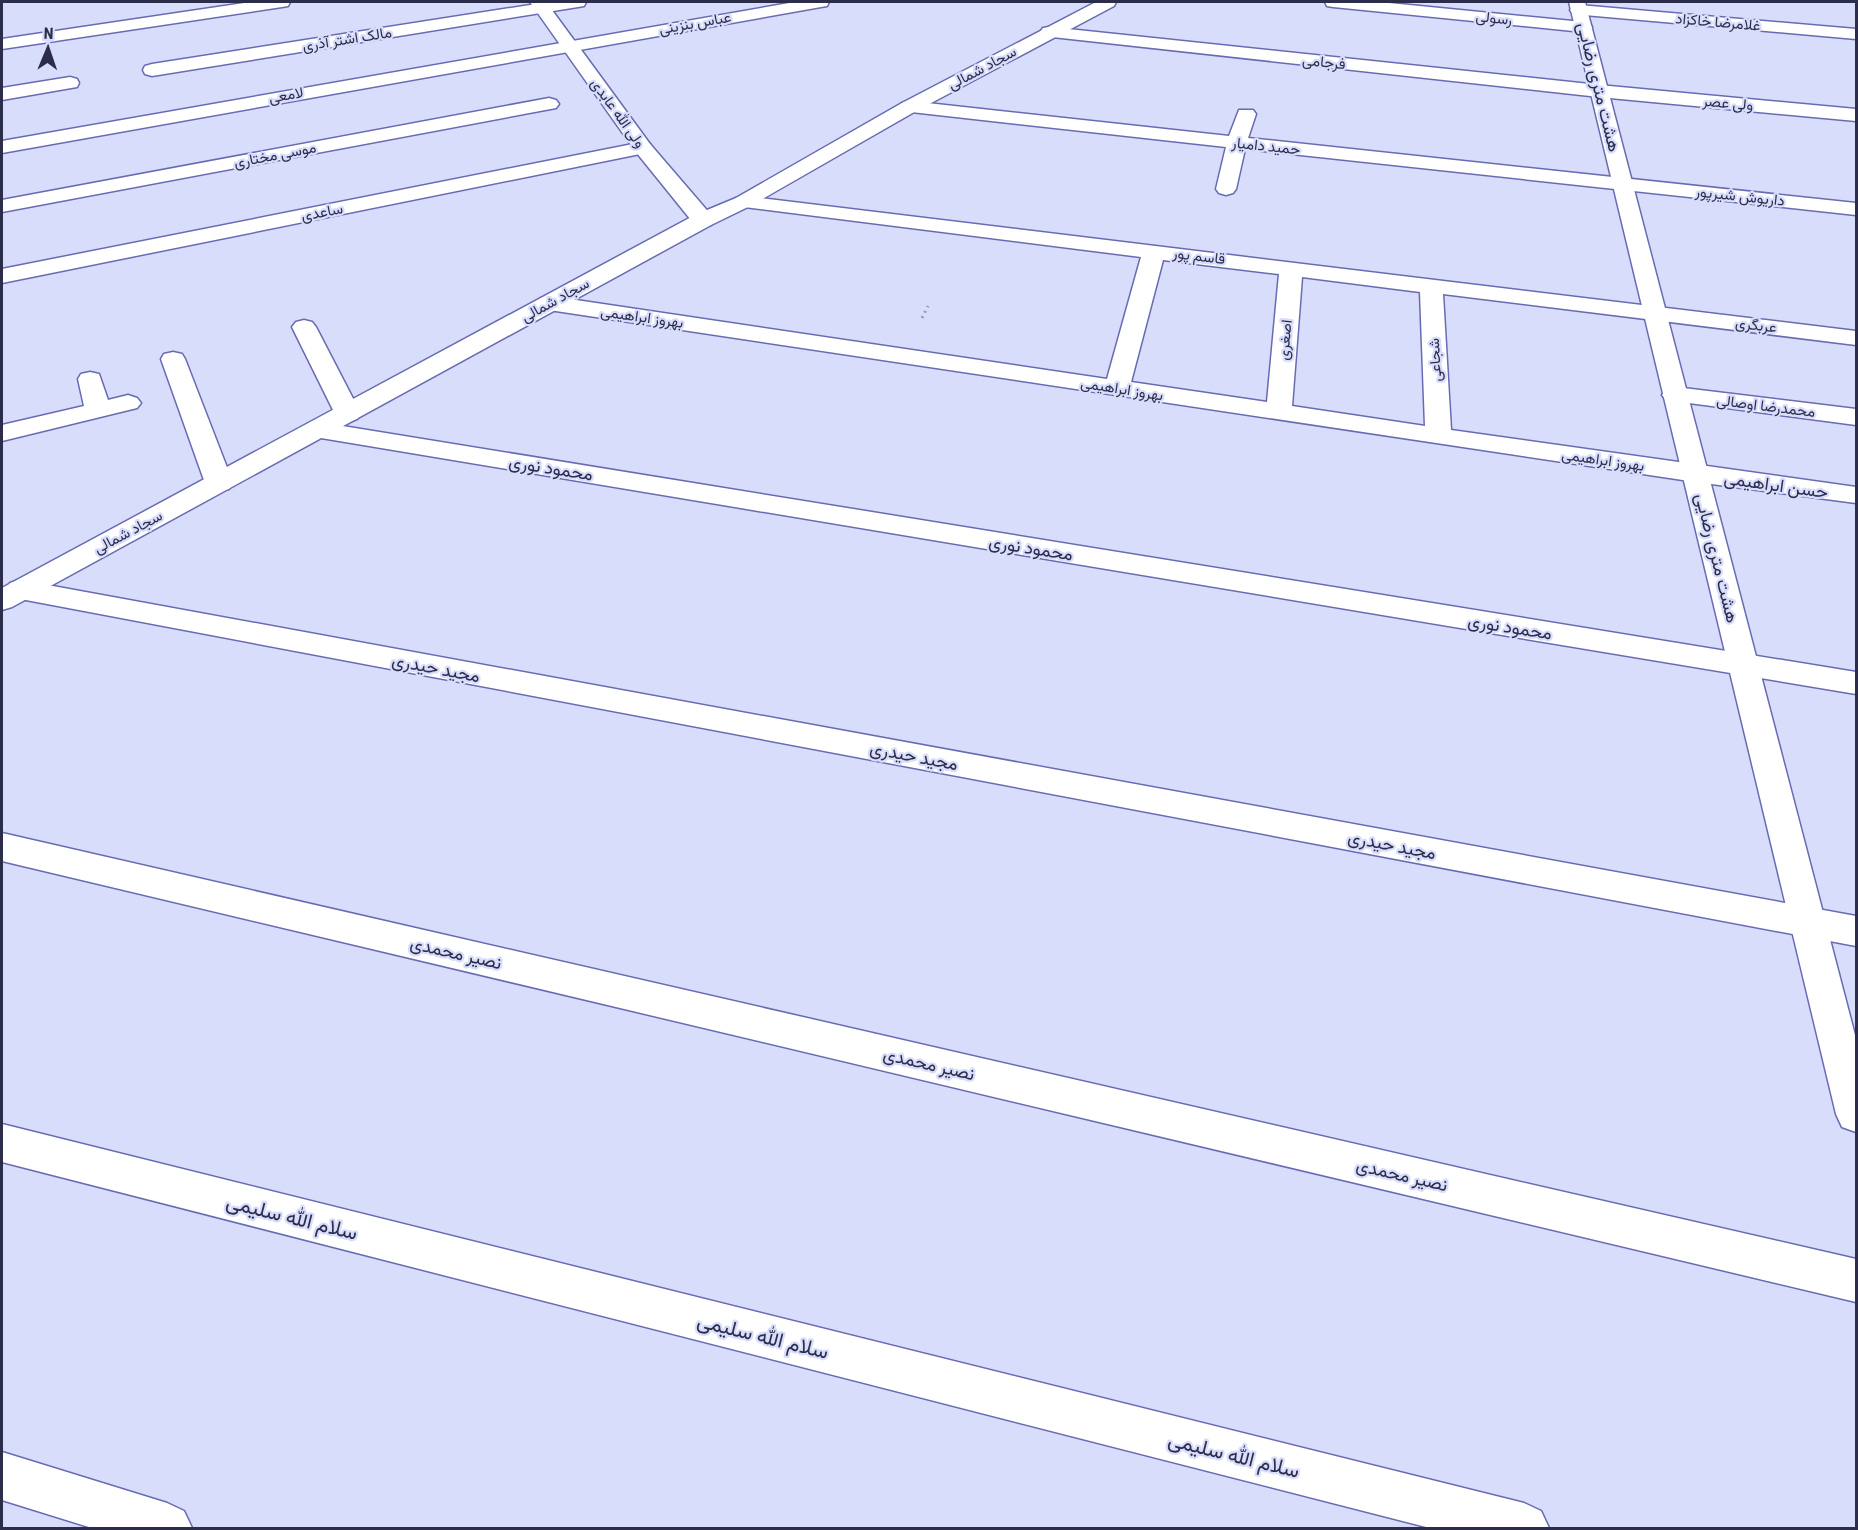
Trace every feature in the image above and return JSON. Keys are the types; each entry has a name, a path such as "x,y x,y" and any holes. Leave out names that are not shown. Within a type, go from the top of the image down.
{"street":[{"path":"2,44 282,2"},
{"name":"مالک اشتر آذری","path":"152,70 540,5 578,2"},
{"name":"عباس بنزینی","path":"570,44 821,2"},
{"name":"سجاد شمالی","path":"11,595 703,220 743,202 909,107 1108,2"},
{"name":"رسولی","path":"1333,2 1580,13"},
{"name":"ولی الله عابدی","path":"540,5 643,148 703,220"},
{"name":"غلامرضا خاکزاد","path":"1580,13 1857,34"},
{"name":"هشت متری رضایی","path":"1580,13 1857,1114"},
{"name":"فرجامی","path":"1049,32 1599,91"},
{"name":"لامعی","path":"2,147 570,44"},
{"path":"2,94 70,83"},
{"name":"ولی عصر","path":"1599,91 1857,115"},
{"name":"موسی مختاری","path":"2,206 549,104"},
{"name":"حمید دامیار","path":"909,107 1623,184"},
{"path":"1226,189 1246,114"},
{"path":"1416,162 1417,140"},
{"name":"ساعدی","path":"2,276 643,148"},
{"name":"داریوش شیرپور","path":"1623,184 1857,208"},
{"name":"قاسم پور","path":"743,202 1655,313"},
{"path":"1117,388 1154,251"},
{"name":"اصغری","path":"1279,412 1291,268"},
{"name":"شجاعی","path":"1431,285 1438,436"},
{"name":"بهروز ابراهیمی","path":"549,303 1696,474"},
{"name":"عربگری","path":"1655,313 1857,338"},
{"path":"304,327 348,414"},
{"path":"173,359 219,483"},
{"path":"90,378 98,410"},
{"name":"محمدرضا اوصالی","path":"1675,395 1857,417"},
{"path":"2,433 128,403"},
{"name":"محمود نوری","path":"318,430 1857,683"},
{"name":"حسن ابراهیمی","path":"1696,474 1857,495"},
{"name":"مجید حیدری","path":"11,595 1857,931"},
{"name":"نصیر محمدی","path":"2,847 1857,1281"},
{"name":"سلام الله سلیمی","path":"2,1143 1524,1528"},
{"path":"2,1476 167,1528"}]}
